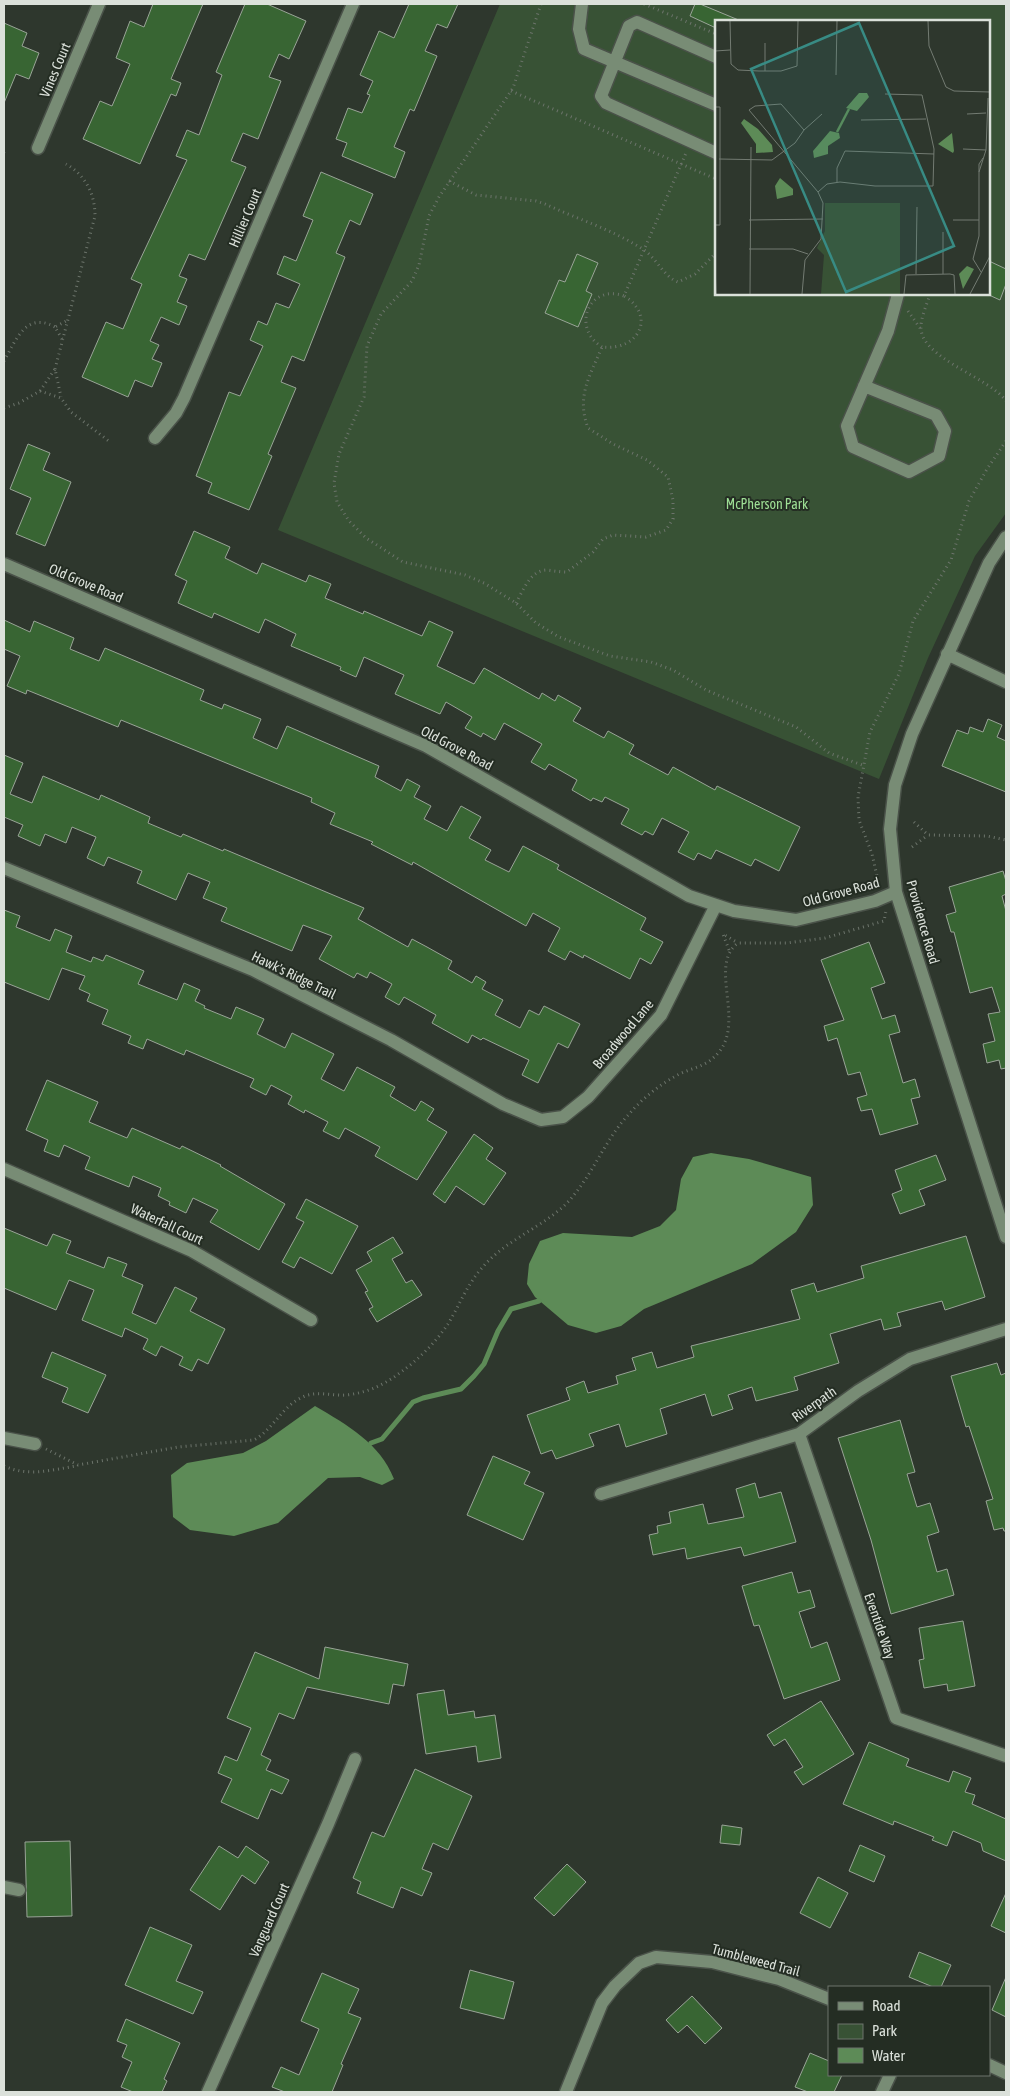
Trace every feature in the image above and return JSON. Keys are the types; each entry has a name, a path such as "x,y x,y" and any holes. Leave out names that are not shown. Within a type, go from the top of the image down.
{"street":[{"name":"Vines Court","path":"38,148 99,4"},
{"name":"Hillier Court","path":"155,438 176,413 184,398 353,4"},
{"path":"582,4 579,29 584,49 715,105"},
{"path":"715,57 637,22 629,26 601,96 606,103 715,152"},
{"path":"864,386 936,415 945,431 939,456 909,472 853,447 847,426 864,386 888,331 898,295"},
{"name":"Providence Road","path":"1006,537 989,563 912,734 895,785 890,828 896,892 1006,1237"},
{"name":"Old Grove Road","path":"4,564 426,746 689,896 734,911 796,920 883,898 896,892"},
{"path":"947,654 1006,682"},
{"name":"Hawk's Ridge Trail","path":"4,868 253,970 391,1040 503,1104 541,1120 564,1117"},
{"name":"Broadwood Lane","path":"564,1117 588,1097 661,1015 716,905"},
{"name":"Waterfall Court","path":"4,1169 192,1251 311,1320"},
{"name":"Riverpath","path":"601,1494 799,1434 858,1391 910,1359 1006,1329"},
{"name":"Eventide Way","path":"799,1434 896,1718 1006,1756"},
{"path":"4,1438 35,1444"},
{"name":"Vanguard Court","path":"208,2092 328,1824 355,1759"},
{"path":"4,1887 19,1890"},
{"name":"Tumbleweed Trail","path":"566,2092 602,2003 615,1986 639,1963 656,1957 712,1962 779,1979 828,1999"},
{"path":"990,2065 1006,2073"},
{"path":"882,2092 890,2076"}],"path":[{"path":"541,4 526,53 511,91 449,181 430,216 419,265 412,281 381,314 372,331 367,346 364,397 339,454 334,484 337,502 349,521 366,538 388,554 415,566 465,575 516,603 536,623 559,637 610,656 651,662 673,670 706,690 796,727 829,754 865,766"},
{"path":"644,4 715,34"},
{"path":"511,91 715,179"},
{"path":"624,296 691,141"},
{"path":"4,408 19,404 40,391 55,370 90,237 95,206 85,179 66,164"},
{"path":"449,181 476,196 536,201 644,250 672,280 678,282 696,274 715,253"},
{"path":"616,293 635,304 640,322 638,332 627,345 616,348 602,347 596,343 587,331 585,322 588,310 594,300 601,296 616,293"},
{"path":"930,295 921,329 929,347 993,389 1006,401"},
{"path":"55,327 68,320"},
{"path":"4,361 17,338 33,323 40,321 55,327 62,340"},
{"path":"516,603 531,578 537,573 546,570 567,572 593,552 603,539 613,535 646,537 666,530 673,519 673,500 668,477 647,460 613,444 588,428 583,415 583,394 602,347"},
{"path":"55,370 61,398 71,412 110,442"},
{"path":"40,391 61,398"},
{"path":"729,950 722,934 738,943 787,943 825,938 884,920 887,913 872,854 859,820 858,797 870,732 899,674 913,621 951,560 969,501 1006,441"},
{"path":"914,822 928,835"},
{"path":"912,847 928,835 987,836 1006,840"},
{"path":"4,1466 14,1470 33,1473 178,1447 254,1440 263,1435 284,1410 306,1395 345,1395 370,1390 403,1371 427,1349 446,1326 479,1270 505,1246 563,1206 580,1188 615,1132 630,1113 675,1076 695,1070 712,1060 721,1050 728,1027 729,1009 724,966 729,950 738,943"},
{"path":"35,1444 78,1465"}],"green space":[{"name":"McPherson Park","path":"500,4 1006,4 1006,513 975,556 928,658 879,779 278,530"}],"water":[{"path":"711,1153 749,1159 811,1177 813,1205 796,1232 752,1264 644,1309 621,1326 596,1333 568,1325 535,1297 527,1284 529,1264 540,1241 563,1233 632,1237 660,1226 676,1210 681,1179 693,1157"},
{"path":"315,1406 339,1420 371,1445 388,1466 394,1479 382,1485 360,1477 328,1478 278,1523 234,1536 190,1530 173,1517 171,1475 187,1463 243,1453 266,1441"}],"building":[{"path":"153,4 203,4 171,79 181,83 176,96 171,94 140,164 83,139 100,101 112,106 130,64 116,58 130,21 144,27"},
{"path":"245,4 267,4 306,21 289,59 279,54 269,77 281,81 258,139 243,133 231,161 246,167 205,260 189,254 179,276 187,279 177,302 187,306 179,325 161,317 150,341 159,345 152,359 162,363 152,387 135,380 128,397 82,377 106,322 123,329 142,284 131,279 187,160 176,156 187,130 199,135 222,75 216,72"},
{"path":"409,4 458,4 447,28 437,24 425,51 437,56 414,111 410,109 394,147 405,152 395,178 342,156 347,143 336,139 348,108 362,113 370,95 367,94 373,81 360,75 379,31 394,38"},
{"path":"695,4 700,4 739,20 715,20 715,28 690,16"},
{"path":"4,23 27,33 22,46 39,53 29,79 16,74 4,103"},
{"path":"321,172 373,194 360,225 350,220 336,253 345,257 304,361 292,356 281,382 296,388 268,454 272,456 249,510 208,493 212,483 196,476 229,392 240,396 263,346 250,340 258,321 267,325 276,303 289,308 300,284 277,274 284,256 296,261 313,220 303,216"},
{"path":"577,254 598,263 586,291 592,294 578,327 545,313 559,280 565,282"},
{"path":"990,261 1006,269 1006,284 1000,300 989,295"},
{"path":"28,444 50,453 43,470 71,482 45,546 16,534 31,498 10,489"},
{"path":"194,531 230,547 225,558 257,574 262,563 306,582 309,575 331,584 325,598 363,614 364,611 422,636 429,621 453,632 437,666 474,684 484,668 539,699 542,693 555,701 558,695 581,708 573,721 604,738 608,731 634,745 629,754 668,775 673,767 715,790 717,786 800,827 779,871 755,859 751,866 716,850 711,859 698,853 694,860 678,852 689,832 662,818 653,835 645,831 642,835 621,824 629,809 605,797 602,802 593,798 591,801 572,790 577,780 549,764 545,770 531,762 542,744 504,723 495,740 483,733 481,737 465,728 472,717 446,702 440,714 395,694 404,675 364,657 356,677 340,670 341,667 291,646 296,634 265,619 259,633 214,613 212,618 178,603 187,581 175,575"},
{"path":"4,620 30,632 34,621 74,638 70,649 99,661 105,648 204,690 200,700 222,709 224,704 261,719 253,738 277,749 287,726 379,766 375,777 401,791 407,779 420,786 414,797 431,806 424,819 447,831 461,806 481,817 469,838 491,850 485,860 509,872 523,846 559,865 557,869 646,918 640,930 663,942 651,964 640,958 630,979 584,955 583,958 570,951 565,960 548,951 560,928 533,913 526,926 413,862 412,865 371,844 373,842 330,824 335,813 311,802 312,798 121,720 118,727 27,690 26,694 7,686 20,656 4,649"},
{"path":"988,719 1002,725 997,737 1006,741 1006,792 942,766 957,730 968,734 970,727 983,732"},
{"path":"4,755 23,763 10,794 32,803 43,776 99,800 101,795 150,817 148,823 181,837 183,834 223,851 224,849 364,908 358,919 408,947 412,939 452,961 448,969 472,983 476,976 486,982 482,989 503,1000 495,1015 520,1028 529,1010 539,1015 544,1006 580,1024 568,1048 558,1043 538,1083 522,1075 529,1060 483,1038 481,1040 472,1035 468,1043 432,1023 436,1015 404,997 399,1005 385,997 392,984 370,972 367,978 357,973 354,978 319,959 332,936 303,925 292,951 221,921 227,908 203,898 210,882 188,873 176,900 137,883 142,871 108,857 104,866 87,858 96,837 72,827 66,843 45,834 40,846 18,836 23,825 4,817"},
{"path":"1003,871 1006,881 1006,894 1002,896 1006,911 1006,1068 1001,1069 999,1060 987,1063 983,1044 995,1041 988,1014 1000,1012 992,987 970,993 954,932 951,932 946,915 956,912 949,887"},
{"path":"4,910 20,916 16,927 50,941 55,929 72,936 66,952 91,962 93,957 103,961 106,955 144,971 138,984 177,1000 184,983 200,990 195,1001 205,1006 204,1008 231,1019 236,1007 264,1019 257,1034 285,1048 292,1033 334,1054 321,1079 344,1091 357,1067 395,1087 390,1096 415,1111 421,1101 434,1109 427,1120 447,1132 417,1180 375,1156 380,1147 345,1128 339,1139 323,1131 328,1122 305,1110 304,1113 288,1104 292,1096 271,1085 266,1095 250,1087 254,1079 186,1050 184,1055 147,1039 143,1049 128,1043 131,1036 102,1024 108,1010 87,1001 90,994 79,989 85,976 62,968 49,1000 4,982"},
{"path":"869,942 885,983 871,988 882,1019 895,1015 900,1032 889,1035 903,1083 915,1079 920,1097 911,1099 918,1124 880,1135 872,1109 861,1111 857,1098 867,1095 860,1072 848,1075 837,1038 828,1041 824,1026 844,1020 821,960"},
{"path":"47,1080 98,1102 89,1122 127,1138 132,1128 180,1149 182,1146 221,1165 285,1204 259,1250 210,1222 218,1210 193,1198 186,1213 169,1205 170,1202 158,1196 161,1188 133,1176 129,1187 85,1169 90,1157 64,1145 59,1157 44,1151 48,1140 26,1130"},
{"path":"474,1134 493,1148 486,1159 506,1173 484,1205 456,1186 445,1203 433,1194"},
{"path":"936,1155 946,1180 919,1190 925,1205 900,1214 892,1194 902,1190 895,1170"},
{"path":"306,1199 358,1226 332,1274 300,1257 294,1268 282,1262 304,1222 296,1218"},
{"path":"4,1228 47,1246 53,1234 71,1241 66,1253 104,1268 108,1257 127,1264 122,1276 143,1285 132,1313 156,1324 175,1287 197,1298 190,1311 225,1329 208,1364 198,1359 192,1371 179,1365 183,1357 161,1346 156,1356 143,1349 148,1339 125,1328 122,1337 82,1320 94,1290 69,1280 56,1310 4,1288"},
{"path":"966,1236 985,1297 945,1310 942,1301 897,1313 901,1326 884,1330 881,1319 830,1334 839,1363 794,1377 798,1390 756,1401 752,1387 728,1395 733,1409 712,1416 705,1394 660,1409 667,1434 626,1447 619,1424 589,1434 594,1446 556,1459 552,1450 541,1454 527,1415 570,1400 566,1388 584,1381 588,1393 618,1384 616,1376 636,1370 632,1358 652,1352 657,1368 694,1357 691,1346 800,1319 791,1290 814,1283 817,1292 864,1278 861,1266"},
{"path":"393,1237 403,1253 392,1259 406,1283 412,1280 422,1295 377,1322 369,1309 373,1307 365,1292 368,1291 356,1270 372,1261 367,1252"},
{"path":"52,1352 106,1375 88,1413 62,1402 68,1388 42,1377"},
{"path":"997,1363 1001,1375 1006,1373 1006,1531 1003,1528 994,1530 986,1501 993,1499 969,1426 966,1427 951,1376"},
{"path":"900,1420 915,1472 907,1474 917,1507 930,1503 939,1532 927,1536 937,1572 947,1569 954,1595 891,1614 871,1540 838,1438"},
{"path":"493,1456 530,1472 524,1484 544,1493 523,1540 467,1515"},
{"path":"755,1483 759,1498 781,1492 796,1542 744,1556 741,1547 687,1559 685,1548 653,1555 649,1535 658,1533 657,1526 671,1523 669,1512 703,1504 708,1524 744,1517 736,1489"},
{"path":"792,1572 798,1593 810,1590 815,1607 799,1612 811,1648 827,1642 840,1680 784,1699 759,1625 754,1626 742,1586"},
{"path":"963,1621 975,1686 948,1691 947,1684 924,1688 919,1660 924,1659 919,1628"},
{"path":"325,1647 408,1664 404,1686 393,1684 389,1704 307,1687 294,1719 279,1713 261,1755 271,1760 266,1770 289,1780 282,1794 271,1789 258,1819 221,1802 232,1779 218,1773 225,1756 237,1761 251,1728 227,1718 255,1652 319,1679"},
{"path":"444,1690 448,1715 474,1711 475,1718 495,1715 501,1758 478,1762 476,1746 426,1754 417,1694"},
{"path":"821,1701 854,1754 803,1785 794,1772 803,1767 785,1739 774,1746 767,1735"},
{"path":"869,1742 909,1759 906,1766 949,1782 953,1771 971,1778 965,1792 975,1795 972,1804 1006,1819 1006,1861 983,1851 981,1843 953,1831 947,1846 932,1840 934,1837 894,1821 893,1825 843,1804"},
{"path":"415,1769 472,1796 448,1850 433,1843 422,1869 432,1873 422,1896 401,1887 393,1908 357,1893 361,1882 353,1878 372,1832 384,1837"},
{"path":"722,1825 742,1828 740,1845 720,1843"},
{"path":"70,1841 72,1916 27,1917 25,1842"},
{"path":"860,1845 885,1856 874,1882 849,1871"},
{"path":"219,1846 238,1858 246,1846 269,1862 255,1884 242,1875 220,1910 190,1890"},
{"path":"567,1864 586,1882 554,1916 534,1898"},
{"path":"818,1877 848,1893 830,1928 800,1913"},
{"path":"1006,1893 1006,1933 991,1926"},
{"path":"150,1927 192,1945 176,1981 203,1992 193,2014 125,1985"},
{"path":"919,1952 951,1965 941,1986 931,1986 909,1977"},
{"path":"470,1970 514,1982 504,2019 460,2008"},
{"path":"322,1973 359,1989 348,2013 361,2018 341,2064 343,2065 332,2092 285,2092 272,2087 281,2067 299,2075 319,2029 301,2021"},
{"path":"1006,1977 1006,2017 992,2010"},
{"path":"692,1996 722,2028 705,2044 687,2025 678,2033 666,2020"},
{"path":"126,2019 180,2043 164,2079 167,2081 162,2092 133,2092 121,2087 132,2062 122,2057 127,2045 117,2041"},
{"path":"810,2053 828,2061 828,2076 842,2076 834,2092 808,2092 795,2087"}],"waterway":[{"path":"371,1443 382,1439 413,1402 461,1389 484,1364 498,1331 511,1309 539,1301"}]}
